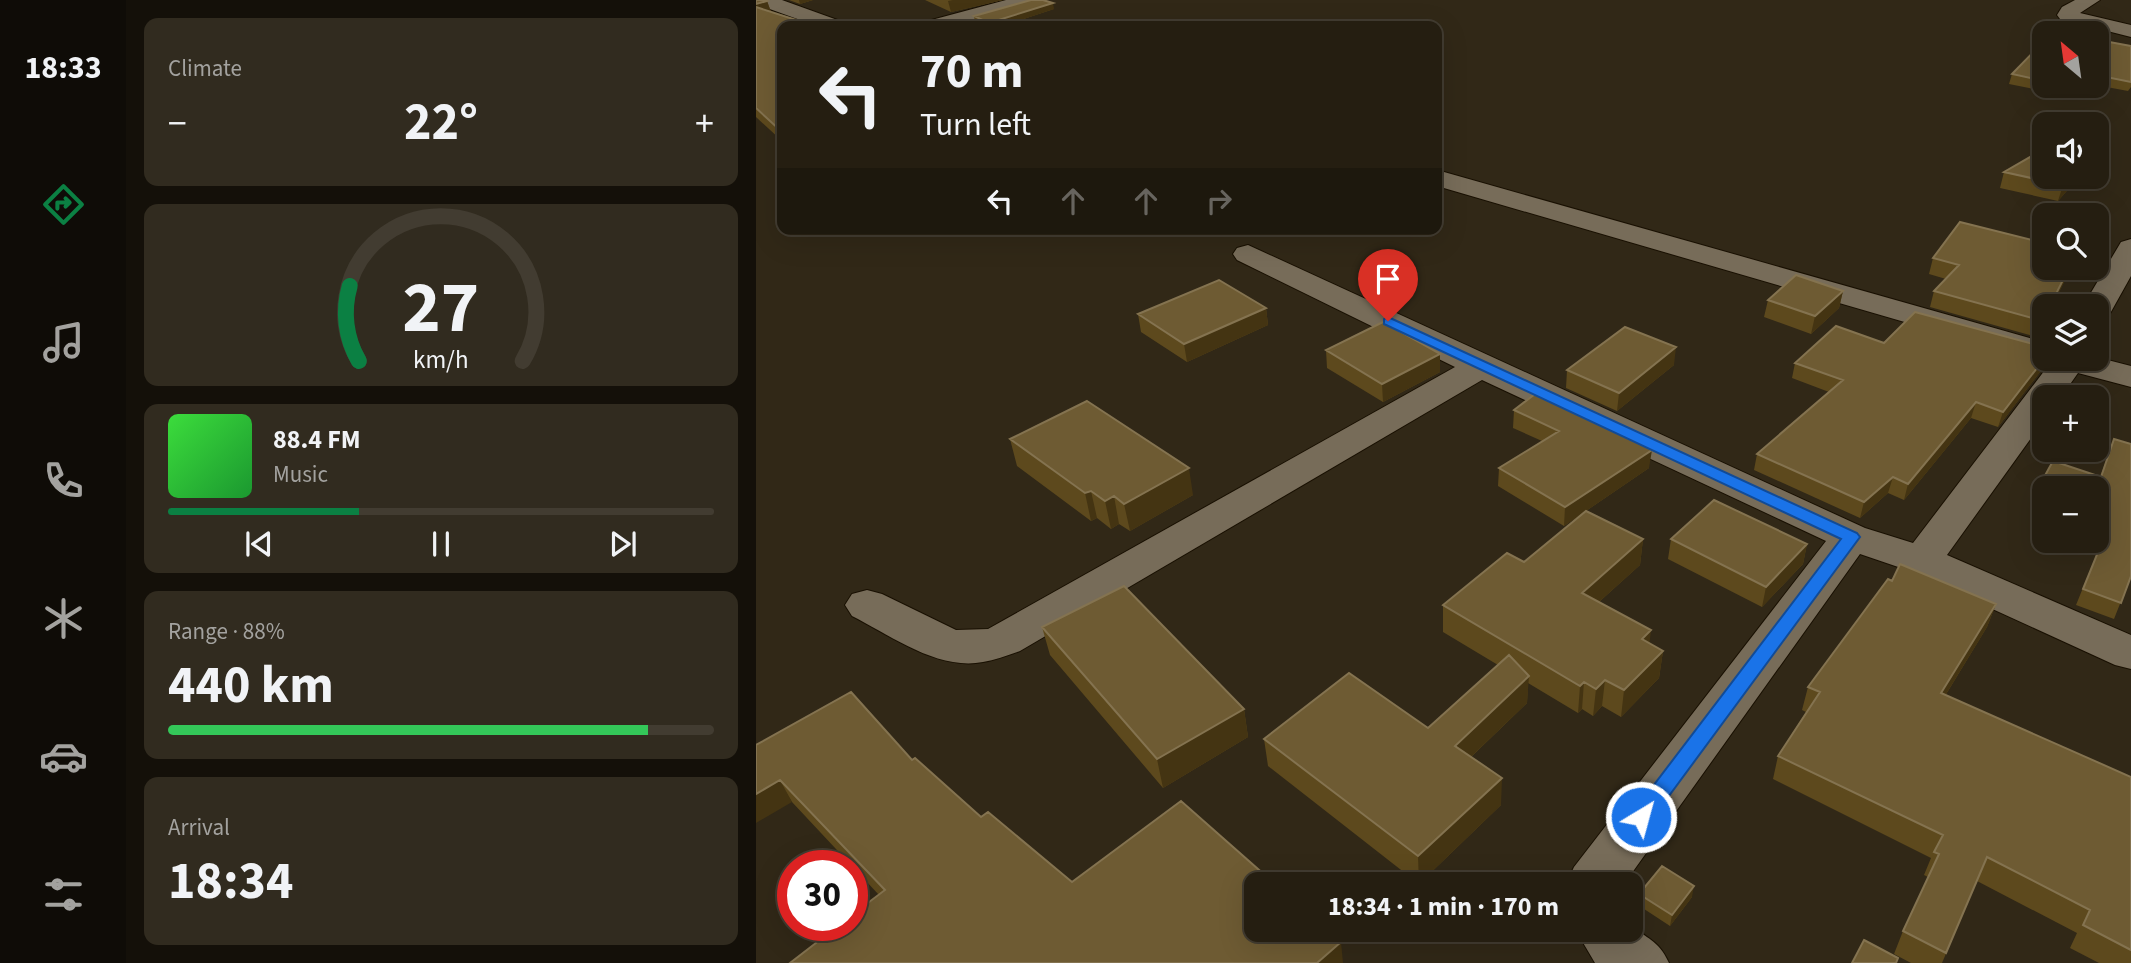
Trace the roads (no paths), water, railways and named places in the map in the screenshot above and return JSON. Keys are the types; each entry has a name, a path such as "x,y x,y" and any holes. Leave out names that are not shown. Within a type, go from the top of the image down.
{"street":[{"path":"763,0 822,21"},
{"path":"950,21 1029,0"},
{"path":"2090,0 2068,11 2067,15 2131,31"},
{"path":"1442,179 2032,348"},
{"path":"2106,294 2131,248"},
{"path":"1248,254 1851,537 1922,560 2131,653"},
{"path":"867,605 949,646 981,647 1004,640 1482,366"},
{"path":"1922,560 2053,371"},
{"path":"2109,371 2131,377"},
{"path":"1602,872 1851,537"},
{"path":"1613,942 1619,950 1640,963"}]}
